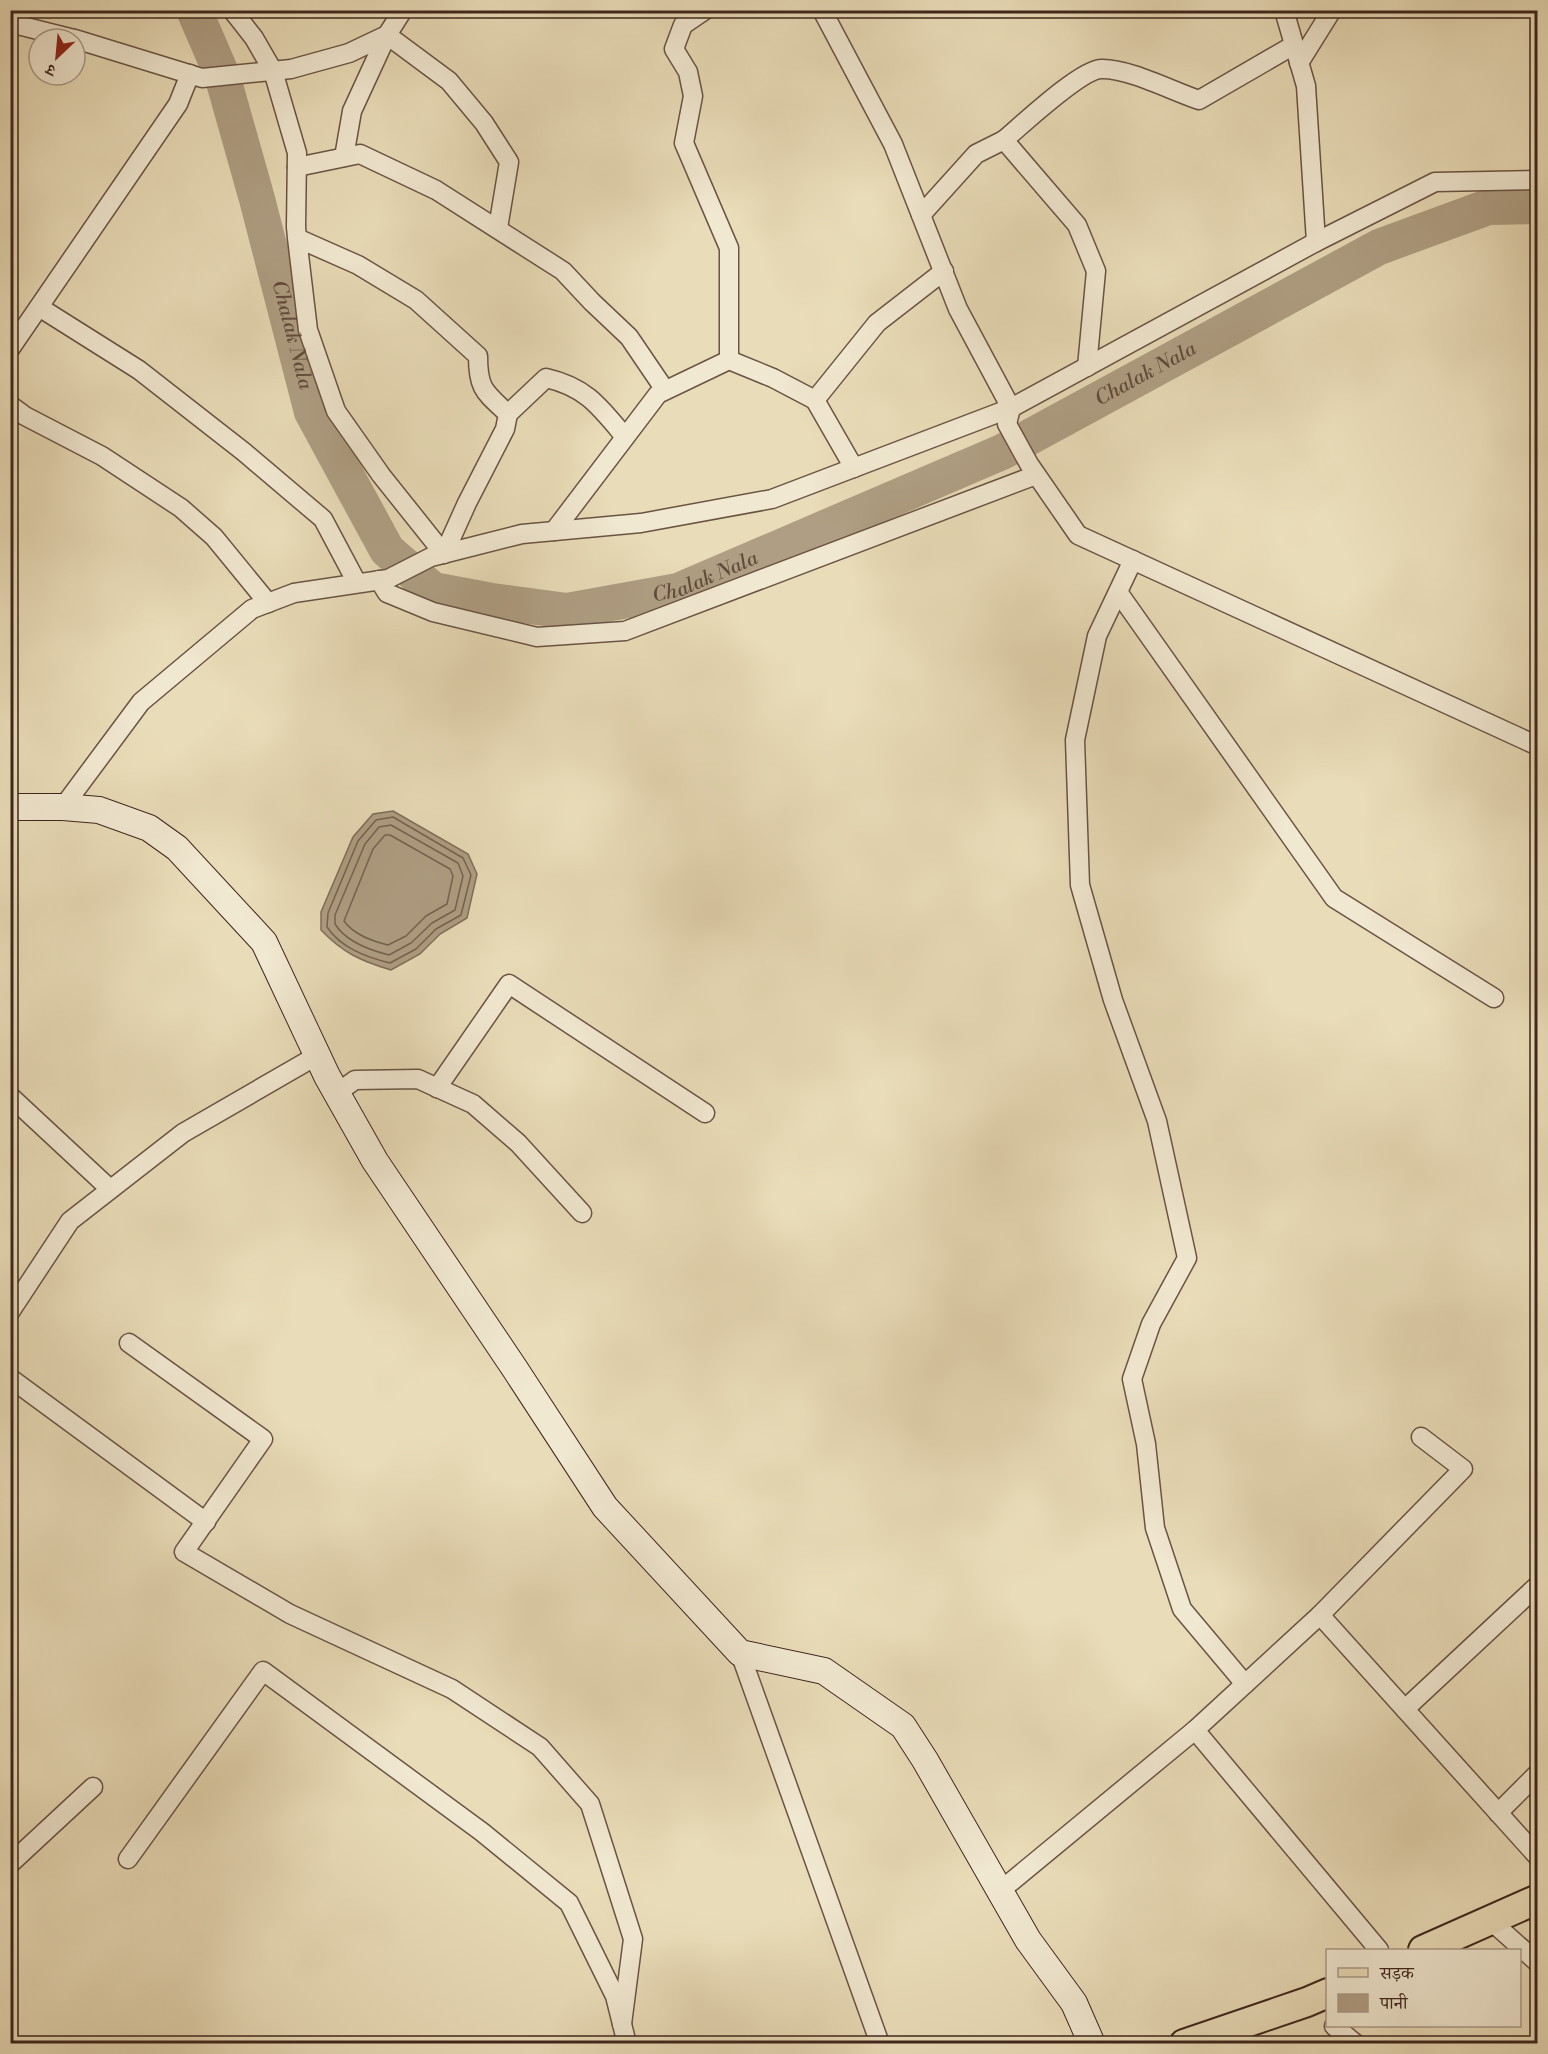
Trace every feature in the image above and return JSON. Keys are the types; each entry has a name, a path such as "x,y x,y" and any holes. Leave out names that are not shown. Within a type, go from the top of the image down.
{"main road":[{"path":"1425,1949 1538,1899"},
{"path":"1184,2043 1321,2005"}],"street":[{"path":"232,10 254,39 273,71 297,153 297,238 308,330 336,411 437,556"},
{"path":"344,157 352,111 387,35 403,10"},
{"path":"705,10 683,25 674,49 688,72 693,96 684,143 729,248 729,360"},
{"path":"822,10 893,144 958,309 1033,469 1078,535 1538,746"},
{"path":"1284,10 1306,86 1316,242"},
{"path":"1299,63 1332,10"},
{"path":"10,23 27,27"},
{"path":"87,43 196,76 291,69 350,53 387,35"},
{"path":"387,35 449,81 484,123 509,162 498,228"},
{"path":"921,215 976,154 1004,140 1071,84 1099,69 1126,72 1198,100 1294,45"},
{"path":"10,349 196,76"},
{"path":"1004,140 1077,225 1096,271 1087,367"},
{"path":"297,167 360,154 436,190 564,271 592,302 629,337 665,390"},
{"path":"63,807 141,702 252,609 294,593 384,579 437,556 522,534 641,523 772,499 854,468 1009,416 1087,367 1316,242 1435,182 1538,180"},
{"path":"297,238 358,265 416,300 478,356 478,371 483,390 508,414"},
{"path":"815,400 877,322 944,271"},
{"path":"39,307 139,370 323,519 357,583"},
{"path":"554,531 658,394 729,360 773,378 815,400 854,468"},
{"path":"437,556 505,429 508,414 546,378 566,383 594,401 625,437"},
{"path":"10,405 25,416 102,456 181,508 214,537 268,603"},
{"path":"384,579 387,593 433,612 537,637 625,631 1033,469"},
{"path":"1132,560 1097,636 1075,740 1080,885 1113,1000 1157,1121 1187,1258 1151,1324 1132,1379 1146,1444 1155,1528 1182,1609 1245,1684"},
{"path":"1118,592 1334,898 1494,998"},
{"path":"10,807 99,810 149,828 177,848 264,942 337,1093 375,1161 604,1507 740,1653 880,2043"},
{"path":"437,1088 509,984 705,1113"},
{"path":"10,1312 70,1221 183,1133 318,1055"},
{"path":"337,1093 355,1080 418,1078 473,1104 518,1143 582,1213"},
{"path":"10,1096 110,1189"},
{"path":"129,1343 263,1439 184,1552 290,1614 452,1689 540,1747 590,1804 633,1939 622,2024"},
{"path":"10,1378 206,1522"},
{"path":"1000,1891 1195,1730 1320,1615 1463,1469 1421,1437"},
{"path":"1405,1709 1538,1585"},
{"path":"1320,1615 1538,1857"},
{"path":"740,1653 824,1671 903,1726 1028,1940 1074,2003 1092,2043"},
{"path":"128,1859 263,1671 482,1832 569,1904 615,1996 627,2043"},
{"path":"1195,1730 1378,1949"},
{"path":"1498,1813 1538,1773"},
{"path":"10,1864 93,1786"},
{"path":"1490,1920 1538,1963"},
{"path":"1336,2027 1356,2043"}],"water":[{"path":"393,811 468,854 477,874 467,918 440,934 420,954 391,970 361,959 337,945 321,930 321,912 353,837 373,814"}],"waterway":[{"name":"Chalak Nala","path":"194,10 222,75 257,199 312,412 387,550 433,590 492,601 567,611 678,591 1002,452 1379,247 1488,207 1538,206"}]}
